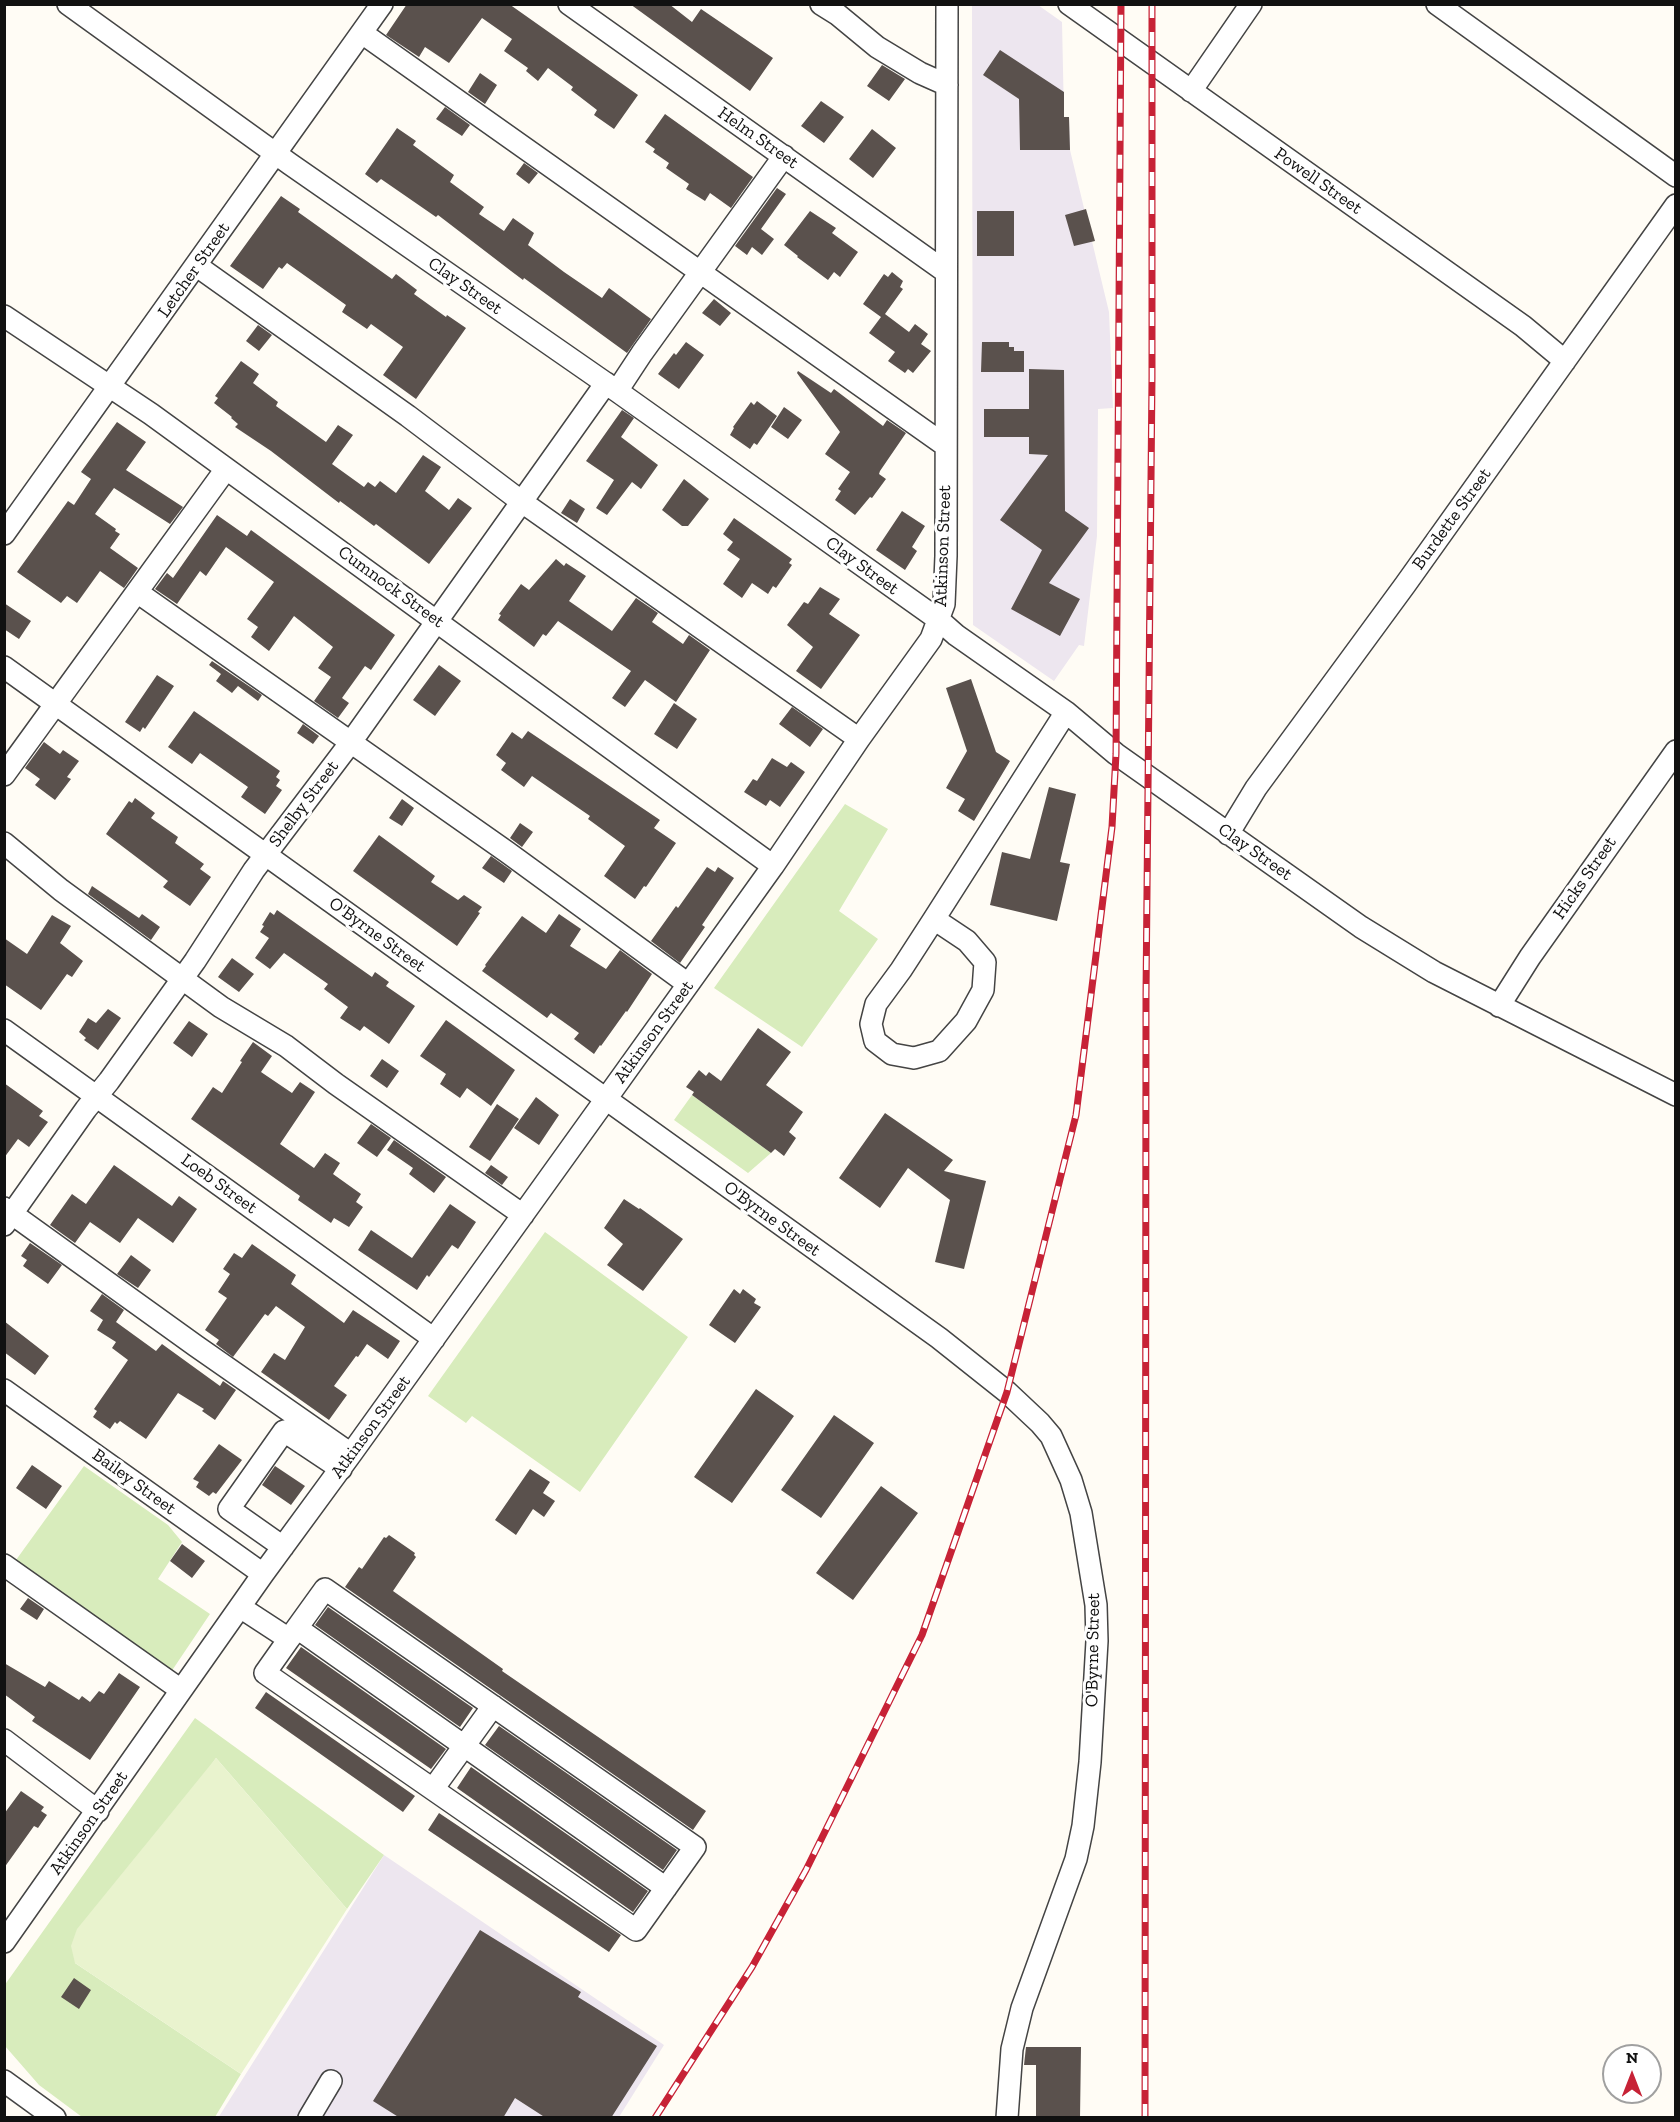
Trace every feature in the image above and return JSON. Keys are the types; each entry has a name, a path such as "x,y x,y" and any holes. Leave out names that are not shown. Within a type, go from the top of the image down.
{"street":[{"name":"Clay Street","path":"68,4 276,154 611,387 939,620 956,635 1066,712 1116,754 1361,927 1434,972 1676,1095"},
{"name":"Letcher Street","path":"4,534 382,4"},
{"name":"Helm Street","path":"569,4 946,272"},
{"path":"821,4 877,47 920,73 947,85"},
{"name":"Atkinson Street","path":"4,1942 11,1919 98,1811 263,1574 346,1462 773,866 858,739 931,639 944,604 947,4"},
{"name":"Powell Street","path":"1069,4 1523,326 1565,361"},
{"path":"1191,91 1251,4"},
{"path":"1437,4 1676,176"},
{"path":"362,33 946,446"},
{"name":"Shelby Street","path":"7,1216 98,1096 183,978 266,855 351,742 522,502 701,272 784,156"},
{"name":"Burdette Street","path":"1228,834 1256,788 1405,585 1676,205"},
{"path":"197,266 408,416 522,502 858,739"},
{"name":"Cumnock Street","path":"4,316 111,386 773,866"},
{"path":"4,775 226,469"},
{"path":"137,592 351,742 688,984"},
{"name":"O'Byrne Street","path":"4,667 939,1338 1007,1392 1041,1423 1051,1436 1071,1480 1081,1513 1096,1605 1097,1641 1090,1762 1083,1826 1076,1859 1022,2008 1012,2049 1007,2118"},
{"path":"934,919 967,941 985,962 983,990 966,1021 939,1051 914,1058 892,1054 875,1041 871,1024 876,1004 901,970 1066,712"},
{"name":"Hicks Street","path":"1499,1006 1530,957 1676,751"},
{"path":"4,843 61,890 221,1007 286,1046 336,1084 523,1215"},
{"name":"Loeb Street","path":"4,1030 434,1339"},
{"path":"7,1216 195,1346 346,1462"},
{"name":"Bailey Street","path":"4,1390 263,1574"},
{"path":"283,1547 229,1509 284,1431 346,1462"},
{"path":"4,1565 181,1690"},
{"path":"325,1589 492,1706 695,1847 636,1930 265,1673 325,1589"},
{"path":"240,1607 293,1633 464,1745 666,1888"},
{"path":"433,1789 492,1706"},
{"path":"4,1740 98,1811"},
{"path":"4,2081 55,2118"},
{"path":"309,2118 331,2081"}],"shaded area":[{"path":"972,5 1038,5 1062,22 1064,117 1069,117 1070,150 1109,312 1113,408 1098,409 1097,536 1084,646 1079,645 1054,681 973,625"},
{"path":"384,1855 664,2045 619,2117 218,2118"}],"green space":[{"path":"845,804 888,829 839,911 878,939 802,1047 714,988"},
{"path":"692,1095 771,1153 748,1173 674,1120"},
{"path":"545,1232 688,1337 580,1492 472,1416 466,1423 428,1396"},
{"path":"84,1466 168,1525 182,1542 158,1579 210,1614 171,1672 16,1560"},
{"path":"195,1718 384,1855 347,1909 216,1758 75,1963 241,2074 215,2117 82,2117 39,2085 5,2046 4,1986"},
{"path":"216,1758 347,1909 241,2074 75,1963 71,1946 77,1929"}],"building":[{"path":"407,4 509,4 638,95 614,129 594,115 597,110 571,90 573,87 548,68 538,81 526,71 528,68 504,51 512,39 482,18 449,63 425,47 419,57 386,35"},
{"path":"630,4 669,4 692,22 701,9 773,58 750,91"},
{"path":"1000,50 1064,92 1064,117 1069,117 1070,150 1020,150 1019,99 983,75"},
{"path":"882,65 905,79 889,101 867,86"},
{"path":"480,73 497,85 485,104 468,92"},
{"path":"821,101 844,117 824,143 801,126"},
{"path":"445,107 470,125 462,136 436,119"},
{"path":"665,114 753,177 731,208 710,193 705,201 686,189 689,184 666,168 669,163 653,152 655,149 645,142"},
{"path":"397,128 416,141 413,145 454,175 450,182 484,207 479,214 504,231 513,218 534,233 528,245 564,272 602,298 609,288 651,319 627,353 524,278 523,280 438,215 436,217 381,179 377,183 365,174"},
{"path":"872,129 896,148 873,178 849,159"},
{"path":"524,163 538,173 529,184 516,174"},
{"path":"777,188 786,194 761,229 774,239 762,255 752,247 747,255 735,246"},
{"path":"281,196 300,209 298,212 392,279 396,274 417,290 414,294 466,328 416,399 383,375 403,347 371,324 367,329 342,312 346,305 287,263 282,269 279,267 263,289 230,266"},
{"path":"1086,209 1095,241 1074,246 1065,215"},
{"path":"810,211 836,228 832,233 858,252 840,277 834,272 828,280 784,245"},
{"path":"977,211 1014,211 1014,256 977,256"},
{"path":"892,272 903,281 900,287 903,289 885,314 909,332 915,324 928,334 921,344 931,351 913,373 908,369 905,373 888,361 895,352 869,333 881,317 863,304 884,274 888,277"},
{"path":"714,299 731,313 720,326 702,313"},
{"path":"258,325 272,335 259,351 246,341"},
{"path":"686,342 704,355 679,389 658,374"},
{"path":"982,342 1009,342 1009,347 1014,347 1014,351 1024,351 1024,372 981,372"},
{"path":"241,361 259,374 253,383 278,402 276,406 326,442 338,425 353,435 332,464 364,487 368,482 375,487 380,481 396,493 423,455 441,467 425,491 449,510 458,498 472,508 429,564 376,524 374,526 340,501 339,503 271,451 235,427 238,424 232,417 214,403 218,398 215,396"},
{"path":"1029,369 1064,370 1065,511 1089,528 1049,583 1080,599 1060,636 1011,609 1042,550 1000,520 1048,455 1029,454 1029,437 984,437 984,409 1029,409"},
{"path":"798,371 831,393 834,389 883,426 887,420 906,433 880,471 879,474 886,479 855,515 835,500 841,491 838,489 850,472 825,454 840,432 797,373"},
{"path":"757,401 777,416 757,445 754,443 750,449 730,435 751,402 754,405"},
{"path":"784,407 802,420 788,439 771,427"},
{"path":"622,410 634,418 621,437 658,465 641,489 632,482 607,515 596,508 614,480 586,461"},
{"path":"117,422 146,442 126,470 183,507 170,524 114,488 95,514 120,534 110,548 138,568 124,588 100,571 77,603 67,596 61,603 17,572 68,501 74,505 91,479 81,472"},
{"path":"684,479 709,499 688,526 682,526 662,510"},
{"path":"570,499 585,509 577,523 561,513"},
{"path":"902,511 925,526 912,547 917,551 905,570 876,550"},
{"path":"217,515 247,536 251,530 395,635 371,670 365,666 342,698 349,703 338,718 314,701 331,677 318,668 333,647 294,616 269,651 251,637 258,627 247,619 274,582 226,547 206,576 200,571 177,604 155,589 167,573 173,578"},
{"path":"734,518 792,559 789,563 792,565 776,588 773,586 768,594 752,583 742,598 723,584 740,559 727,550 733,542 723,534"},
{"path":"556,559 564,566 566,563 586,576 569,601 612,631 636,598 658,613 652,622 683,644 689,635 710,650 676,702 645,680 625,707 612,698 631,671 558,621 546,636 543,634 534,647 498,620 501,615 499,614 521,584 529,590"},
{"path":"820,587 840,599 829,614 860,635 821,689 796,671 813,647 787,625 804,602 808,604"},
{"path":"4,603 31,621 19,639 4,629"},
{"path":"212,661 262,695 258,701 238,686 232,693 216,681 221,674 209,665"},
{"path":"439,665 461,681 435,716 413,700"},
{"path":"157,675 174,686 145,729 143,727 140,732 125,722"},
{"path":"971,679 996,752 1010,761 974,821 958,811 965,799 946,788 967,751 946,688"},
{"path":"674,703 697,719 677,749 654,734"},
{"path":"792,707 823,729 810,747 779,724"},
{"path":"194,711 280,771 276,777 280,780 276,786 282,790 265,814 241,797 248,787 200,753 192,764 168,747"},
{"path":"303,724 319,736 313,744 297,733"},
{"path":"528,731 660,820 654,828 676,843 635,899 604,876 625,846 588,819 590,816 532,776 524,787 501,770 506,763 496,755 512,732 522,739"},
{"path":"44,742 60,754 63,750 79,761 67,777 71,779 55,800 35,785 40,779 25,768"},
{"path":"772,758 787,767 791,762 805,772 780,807 770,800 766,806 744,792 753,779 757,781"},
{"path":"1049,787 1076,794 1060,862 1070,864 1057,921 990,905 1002,852 1030,859"},
{"path":"135,798 155,813 151,818 178,837 175,843 204,864 200,869 211,877 190,906 163,887 168,881 106,834 129,801 132,803"},
{"path":"402,799 414,808 402,826 389,818"},
{"path":"520,823 533,832 522,847 510,838"},
{"path":"379,835 435,876 431,882 458,900 464,895 482,907 457,946 353,871"},
{"path":"491,856 512,871 504,883 482,868"},
{"path":"707,867 715,872 718,867 734,878 702,925 705,927 680,963 651,941"},
{"path":"92,886 139,918 142,914 160,927 151,940 88,894"},
{"path":"277,910 372,977 375,972 389,982 386,986 415,1006 389,1044 364,1026 360,1031 340,1018 348,1007 324,989 328,984 284,953 270,969 255,958 269,938 260,932 264,926 262,925 270,912 274,915"},
{"path":"559,914 581,929 570,946 606,969 620,950 652,974 627,1012 594,1054 574,1039 579,1033 551,1013 547,1018 482,971 522,916 546,933"},
{"path":"52,915 71,926 60,943 83,961 72,977 67,974 41,1010 4,984 4,938 27,954"},
{"path":"232,958 254,974 239,992 218,977"},
{"path":"108,1009 121,1018 98,1050 84,1040 86,1038 79,1032 88,1018 96,1023"},
{"path":"446,1020 515,1070 491,1106 467,1088 460,1098 440,1084 446,1074 420,1056"},
{"path":"189,1021 208,1034 192,1057 173,1043"},
{"path":"758,1028 791,1052 766,1085 803,1112 789,1132 796,1138 784,1156 775,1149 771,1153 692,1095 694,1092 686,1087 699,1070 706,1076 709,1072 721,1081"},
{"path":"253,1042 272,1056 261,1072 292,1093 300,1082 315,1092 280,1144 314,1168 325,1153 340,1163 333,1174 361,1194 356,1202 363,1207 349,1227 334,1218 331,1223 298,1200 300,1196 191,1119 213,1087 222,1093"},
{"path":"382,1059 399,1071 387,1088 370,1076"},
{"path":"4,1083 43,1111 39,1116 48,1122 29,1147 18,1139 4,1158"},
{"path":"536,1097 559,1115 539,1145 514,1128"},
{"path":"497,1104 519,1119 490,1161 469,1147"},
{"path":"885,1113 953,1160 944,1171 986,1181 964,1269 935,1262 950,1200 908,1168 880,1208 839,1178"},
{"path":"371,1124 391,1138 377,1157 357,1143"},
{"path":"394,1140 446,1177 434,1193 409,1174 413,1168 387,1150"},
{"path":"114,1165 172,1206 179,1196 197,1209 173,1243 138,1218 120,1243 90,1222 75,1243 50,1225 72,1194 86,1204"},
{"path":"491,1165 508,1177 502,1185 485,1173"},
{"path":"624,1199 683,1239 643,1291 607,1265 623,1244 604,1228"},
{"path":"450,1204 476,1222 458,1249 452,1245 417,1290 358,1250 371,1230 412,1258"},
{"path":"30,1243 62,1265 48,1284 23,1266 27,1260 21,1256"},
{"path":"252,1244 296,1275 291,1284 344,1323 353,1310 400,1341 388,1359 367,1344 358,1357 356,1356 334,1386 347,1395 329,1420 261,1372 274,1353 285,1360 305,1327 276,1306 268,1316 265,1314 233,1357 216,1344 219,1340 205,1330 227,1298 218,1292 230,1274 223,1269 234,1253 242,1258"},
{"path":"131,1255 151,1270 138,1288 117,1274"},
{"path":"734,1289 740,1294 743,1289 756,1299 754,1303 761,1307 735,1343 709,1325"},
{"path":"102,1294 124,1310 116,1322 156,1351 162,1344 220,1386 223,1381 236,1390 215,1420 202,1411 204,1409 178,1393 146,1439 120,1421 117,1424 115,1422 110,1429 93,1417 97,1411 94,1409 128,1360 112,1348 116,1342 97,1330 103,1320 90,1311"},
{"path":"4,1321 49,1356 35,1375 4,1352"},
{"path":"756,1389 794,1416 732,1503 694,1477"},
{"path":"834,1415 874,1443 821,1518 781,1490"},
{"path":"219,1444 242,1460 216,1494 213,1492 209,1496 196,1487 199,1482 193,1479"},
{"path":"32,1465 62,1486 46,1509 16,1488"},
{"path":"275,1466 305,1486 291,1505 262,1485"},
{"path":"530,1469 550,1482 543,1493 555,1501 544,1517 533,1509 516,1535 495,1520"},
{"path":"881,1486 918,1513 853,1600 816,1573"},
{"path":"389,1535 415,1553 416,1557 393,1591 503,1669 502,1671 706,1811 693,1830 345,1587 359,1567 362,1569 384,1537"},
{"path":"182,1544 205,1561 192,1578 170,1561"},
{"path":"28,1598 44,1609 37,1620 20,1609"},
{"path":"328,1607 473,1708 460,1727 315,1625"},
{"path":"301,1647 446,1749 431,1769 286,1668"},
{"path":"4,1663 45,1687 49,1681 79,1700 82,1696 90,1702 99,1691 104,1694 119,1673 140,1687 90,1760 32,1721 35,1717 4,1694"},
{"path":"266,1692 415,1796 403,1812 255,1708"},
{"path":"499,1726 677,1850 663,1870 485,1745"},
{"path":"471,1767 648,1891 633,1912 457,1788"},
{"path":"21,1791 44,1807 41,1811 47,1815 38,1828 34,1826 4,1868 4,1814"},
{"path":"439,1813 621,1935 609,1952 428,1830"},
{"path":"480,1930 581,1992 578,1997 657,2046 611,2118 546,2118 515,2098 503,2118 400,2118 373,2101"},
{"path":"74,1978 91,1990 79,2009 61,1997"},
{"path":"1026,2047 1081,2047 1080,2118 1036,2118 1036,2065 1024,2065"}],"railway":[{"path":"655,2118 752,1967 806,1870 922,1635 1007,1392 1076,1115 1112,827 1116,754 1121,4"},
{"path":"1145,2118 1146,994 1152,377 1152,4"}]}
